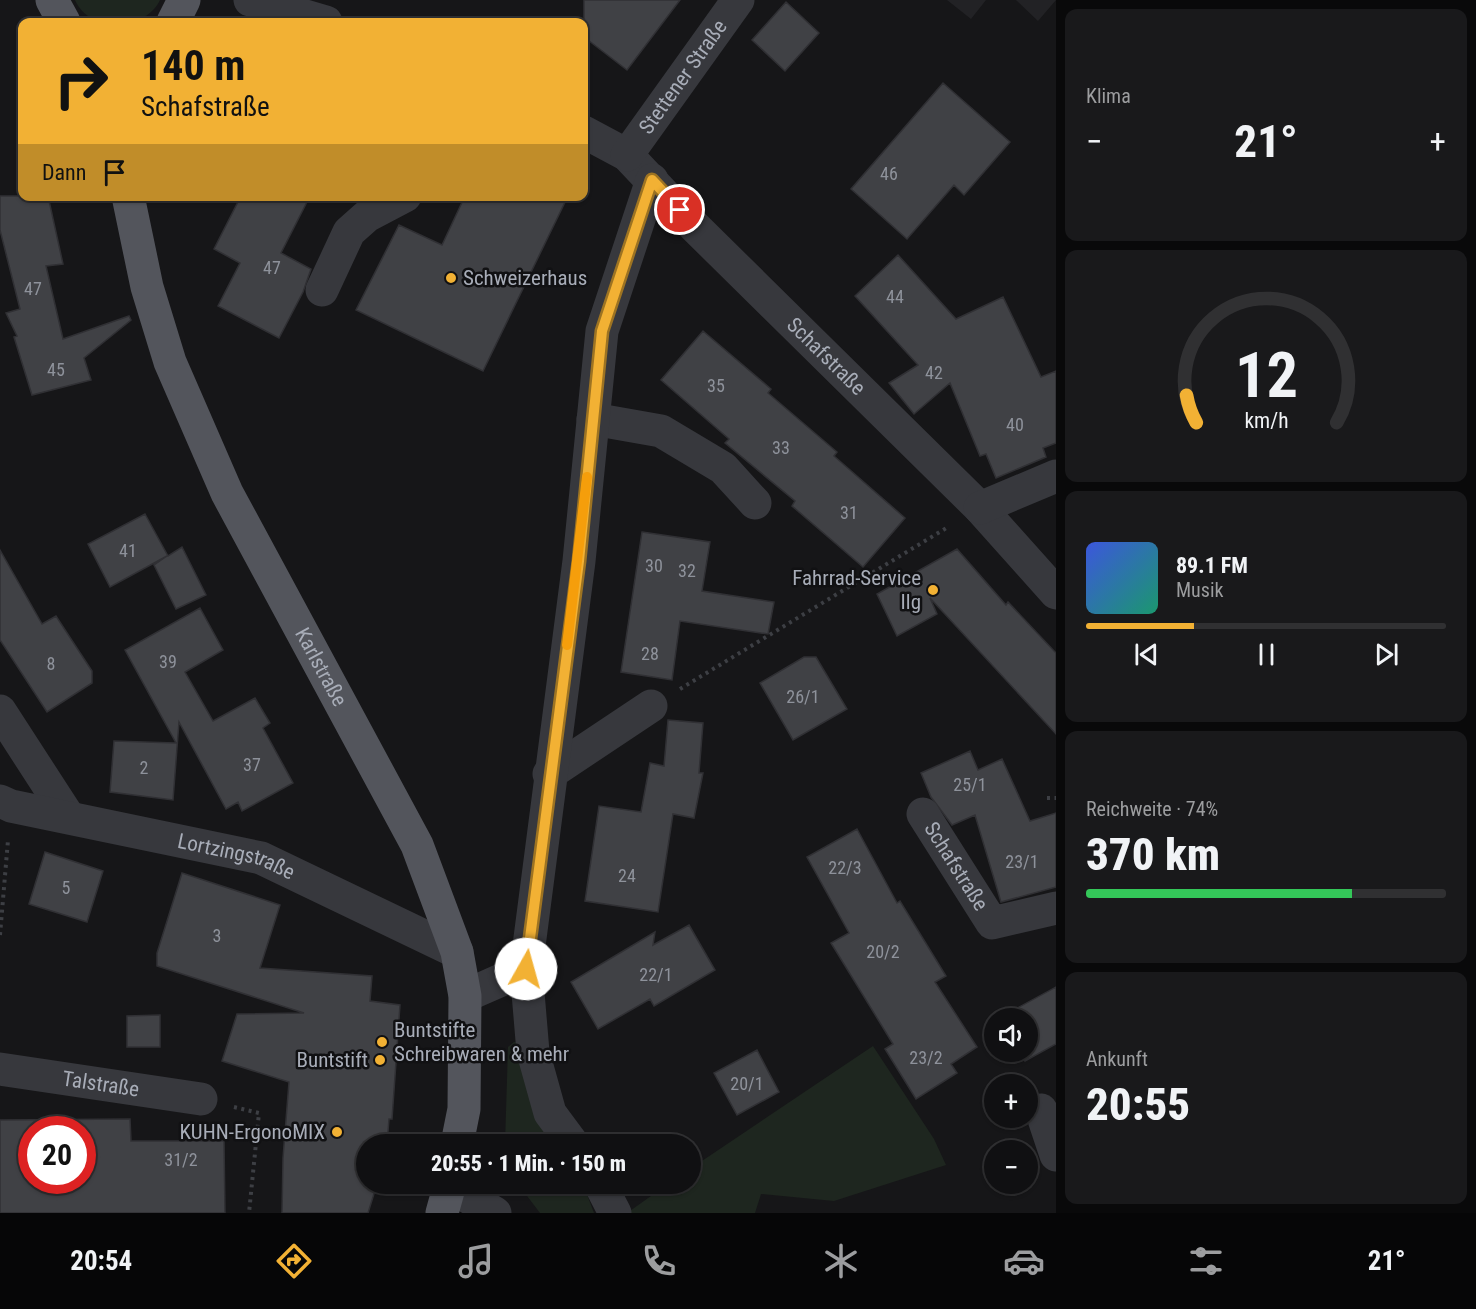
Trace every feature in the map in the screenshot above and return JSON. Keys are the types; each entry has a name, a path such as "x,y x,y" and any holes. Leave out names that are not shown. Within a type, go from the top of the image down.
{"main road":[{"path":"52,0 62,18"},
{"path":"175,18 184,0"},
{"name":"Karlstraße","path":"129,201 147,287 170,362 227,493 417,845 457,952 465,996 464,1109 460,1134"}],"street":[{"path":"250,0 312,18"},
{"name":"Stettener Straße","path":"627,155 738,0"},
{"name":"Schafstraße","path":"588,134 627,155 694,226 980,508 1056,593"},
{"path":"566,1134 550,1113 533,1052 526,969 549,774 579,561 602,331 652,180"},
{"path":"322,290 349,232 367,216 396,201"},
{"path":"593,419 661,431 723,468 755,503"},
{"path":"980,508 1056,476"},
{"path":"549,774 651,706"},
{"path":"0,711 68,816"},
{"name":"Lortzingstraße","path":"6,803 261,858 457,952"},
{"name":"Schafstraße","path":"923,814 992,923 1056,908"},
{"path":"465,996 526,969"},
{"name":"Talstraße","path":"0,1069 201,1099"},
{"path":"1041,1110 1056,1155"},
{"path":"447,1194 495,1213"},
{"path":"605,1194 615,1213"}],"path":[{"path":"651,706 980,508"},
{"path":"1047,798 1056,798"},
{"path":"0,935 6,803"},
{"path":"201,1099 259,1113 249,1213"}],"shaded area":[{"path":"75,0 160,0 153,11 142,18 92,18 82,11"},
{"path":"947,0 986,0 971,19"},
{"path":"1016,0 1056,0 1038,21"},
{"path":"514,1042 521,1043 553,1134 505,1134 508,1047"},
{"path":"873,1046 934,1139 946,1165 834,1201 761,1194 755,1213 627,1213 654,1194 701,1194 701,1162"},
{"path":"526,1194 587,1194 594,1213 540,1213"}],"building":[{"path":"584,0 680,0 627,70 588,40 588,18 584,18"},
{"path":"786,2 819,33 785,71 752,40"},
{"path":"943,83 1010,142 964,195 954,185 907,239 851,189"},
{"path":"0,196 18,196 18,201 49,201 63,264 46,266 63,339 129,316 131,320 84,358 91,380 32,395 14,337 17,336 6,313 20,309 0,230"},
{"path":"238,201 307,201 281,253 311,269 303,292 279,338 218,306 240,263 214,249"},
{"name":"Schweizerhaus","path":"463,201 566,201 483,371 356,310 399,225 442,245"},
{"path":"898,255 956,319 1003,297 1041,377 1056,371 1056,443 1043,448 1046,457 996,478 986,454 980,456 950,383 914,414 889,383 918,365 855,296"},
{"path":"703,331 771,389 768,393 837,452 834,456 905,518 863,567 792,506 795,501 725,443 729,439 661,380"},
{"path":"145,514 168,556 182,547 206,595 176,609 154,565 167,556 110,587 88,544"},
{"path":"642,532 710,542 702,591 774,602 768,634 680,621 672,680 621,672"},
{"path":"957,549 1006,605 1008,602 1056,653 1056,734 930,598 937,614 897,636 877,594"},
{"path":"0,550 42,624 56,616 92,671 92,683 47,712 0,640"},
{"path":"200,608 223,650 185,672 213,721 255,698 270,723 263,728 293,783 242,811 238,802 226,809 179,722 173,800 110,792 114,741 176,743 125,650"},
{"path":"804,657 816,657 847,709 793,740 760,683"},
{"path":"668,720 703,723 699,773 703,773 694,818 673,814 658,912 585,901 599,806 641,812 650,763 664,766"},
{"path":"970,751 978,770 1002,759 1030,821 1056,813 1056,887 1001,902 975,815 952,825 931,797 921,773"},
{"path":"857,829 897,903 900,901 946,976 935,982 977,1047 951,1064 957,1073 916,1099 885,1049 893,1044 831,943 849,933 807,857"},
{"path":"45,852 103,871 87,922 29,904"},
{"path":"182,873 280,905 260,968 372,976 370,1001 400,1005 392,1119 389,1119 388,1134 356,1134 356,1194 374,1194 368,1213 282,1213 283,1158 289,1082 222,1061 237,1014 304,1013 157,966 157,953"},
{"path":"689,925 715,970 654,1006 650,999 598,1029 571,982 655,932 653,945"},
{"path":"1056,987 1056,1044 1038,1054 1038,1008 1017,1008"},
{"path":"160,1015 160,1047 127,1047 127,1016"},
{"path":"757,1050 779,1092 737,1115 714,1073"},
{"path":"96,1119 130,1119 131,1141 224,1141 225,1213 0,1213 0,1120 18,1120 18,1194 96,1194"}],"slow traffic":[{"path":"567,645 579,561 587,477"}],"place":[{"name":"Schweizerhaus","path":"451,278"},
{"name":"Fahrrad-Service Ilg","path":"933,590"},
{"name":"Buntstifte Schreibwaren & mehr","path":"382,1042"},
{"name":"Buntstift","path":"380,1060"},
{"name":"KUHN-ErgonoMIX","path":"337,1132"}],"route":[{"path":"526,969 549,774 579,561 602,331 652,180 680,210"}]}
